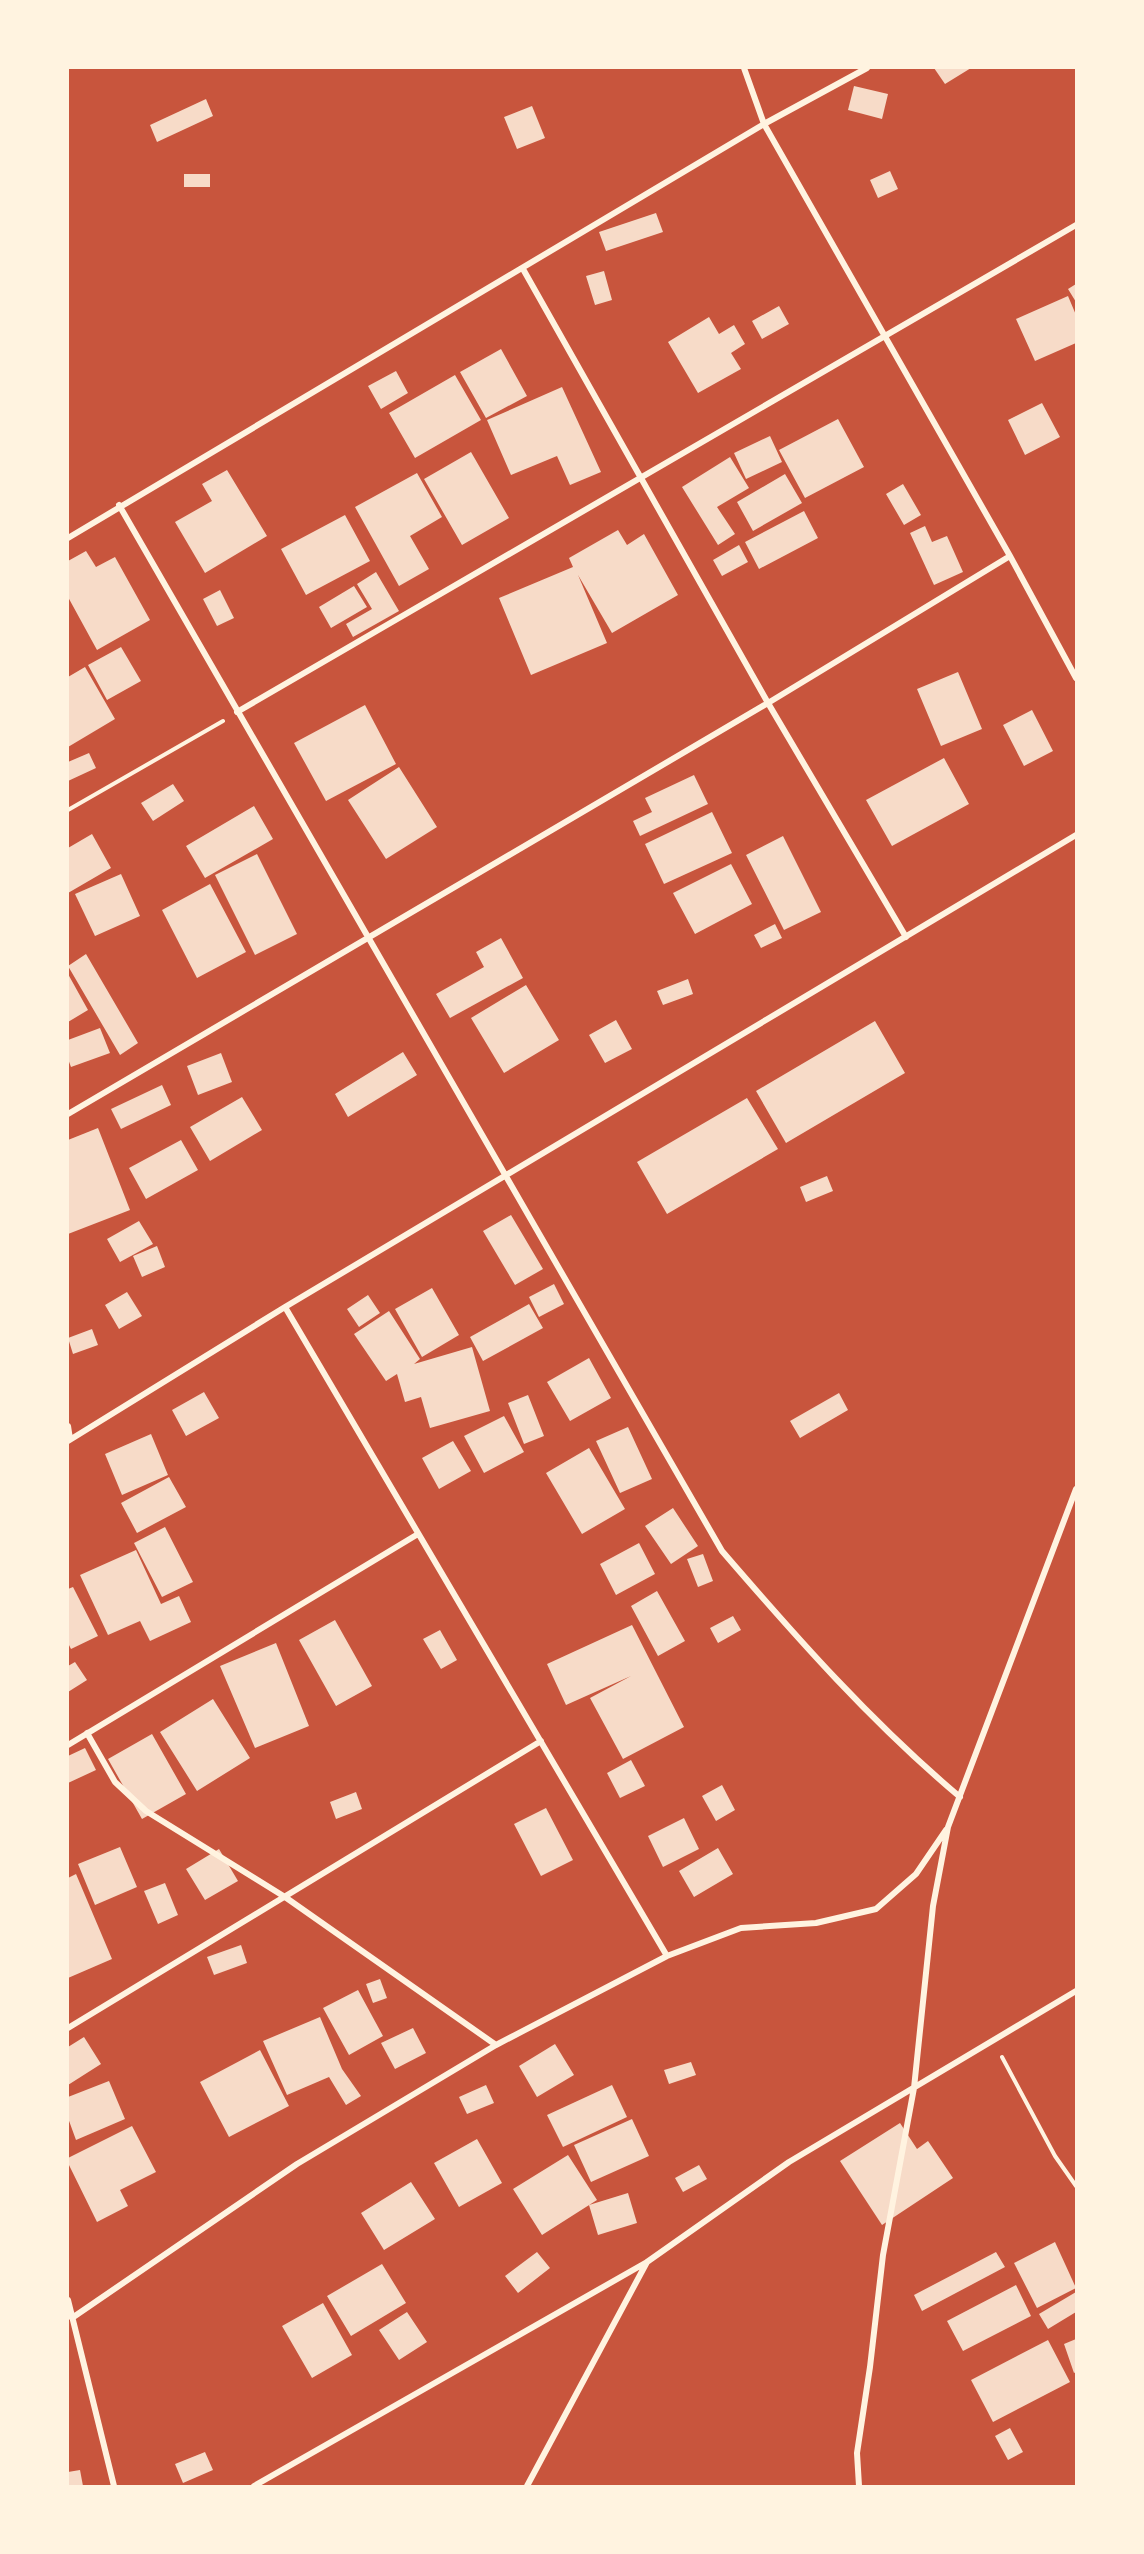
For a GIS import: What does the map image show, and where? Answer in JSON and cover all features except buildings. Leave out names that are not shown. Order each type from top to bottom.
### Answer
[{"type":"street","points":[[744,68],[764,124],[1077,678]]},
{"type":"street","points":[[68,538],[764,124],[867,68]]},
{"type":"street","points":[[237,712],[1077,225]]},
{"type":"street","points":[[523,269],[768,703],[906,937]]},
{"type":"street","points":[[119,506],[722,1551],[835,1680],[908,1753],[960,1797]]},
{"type":"street","points":[[68,1114],[768,703],[1010,556]]},
{"type":"street","points":[[68,1426],[69,1440],[285,1307],[1077,835]]},
{"type":"street","points":[[285,1307],[668,1956]]},
{"type":"street","points":[[860,2487],[856,2453],[870,2367],[883,2255],[914,2088],[933,1906],[948,1827],[1077,1490]]},
{"type":"street","points":[[68,1745],[418,1534]]},
{"type":"street","points":[[87,1733],[115,1782],[146,1811],[285,1897],[496,2045]]},
{"type":"street","points":[[68,2028],[541,1741]]},
{"type":"street","points":[[72,2318],[297,2164],[496,2045],[668,1956],[741,1928],[816,1923],[876,1909],[916,1874],[948,1827]]},
{"type":"street","points":[[254,2487],[647,2262],[789,2162],[1077,1990]]},
{"type":"street","points":[[527,2487],[647,2262]]},
{"type":"street","points":[[68,2300],[114,2487]]},
{"type":"path","points":[[68,810],[237,712]]},
{"type":"path","points":[[994,2040],[1055,2156],[1077,2186]]}]
